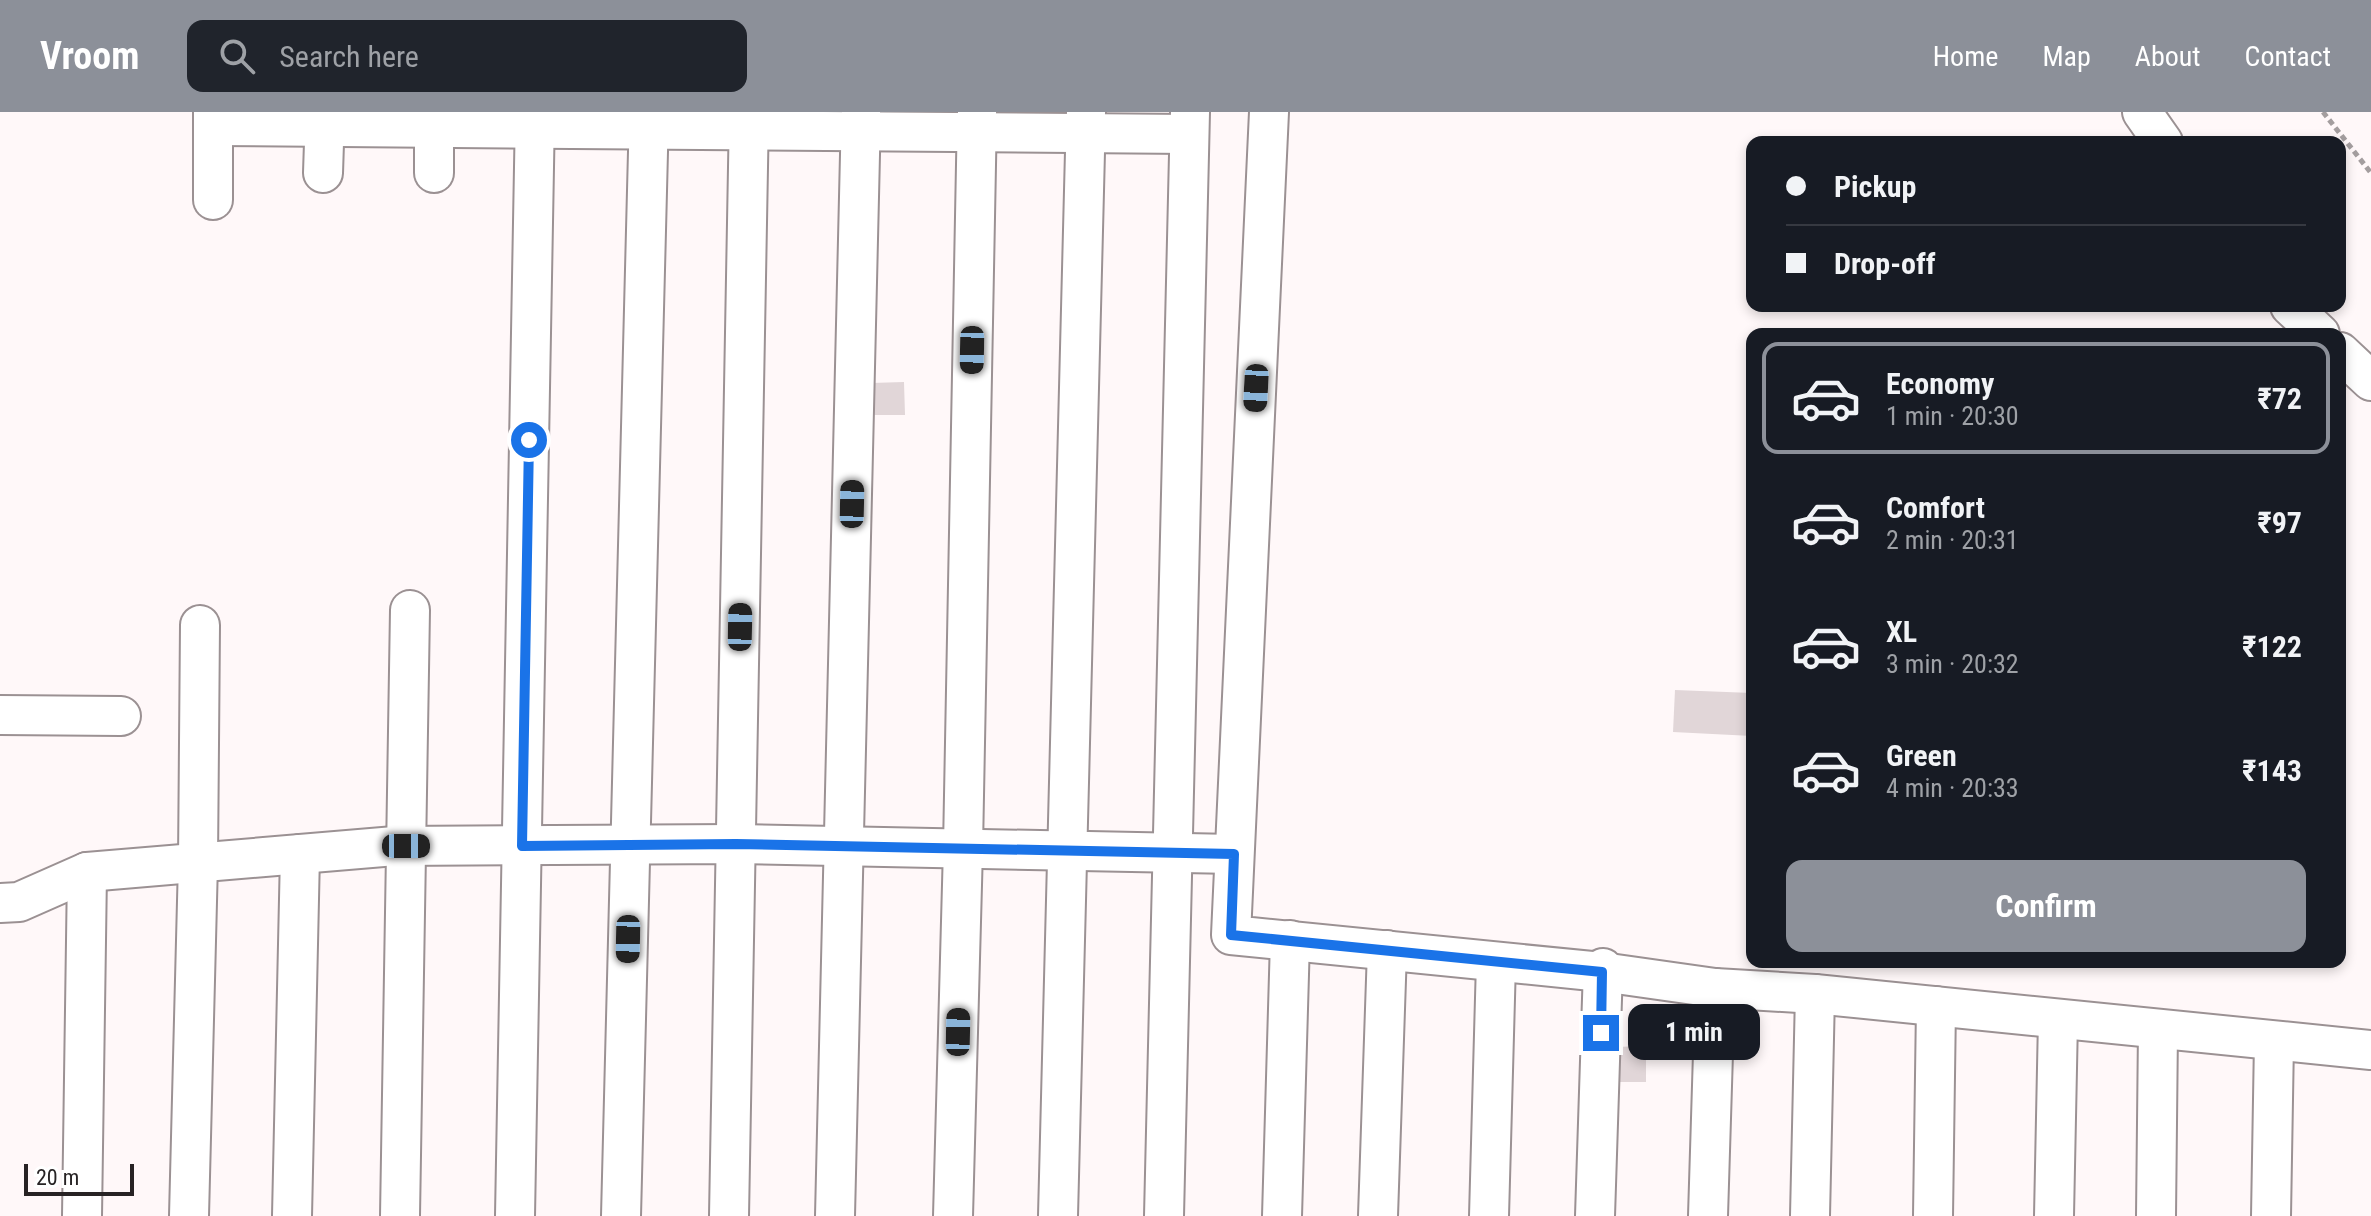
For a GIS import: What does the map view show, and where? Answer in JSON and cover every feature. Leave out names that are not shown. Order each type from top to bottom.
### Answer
[{"type":"street","points":[[1269,112],[1231,935],[1603,970],[1715,988],[1815,994],[2371,1050]]},
{"type":"street","points":[[2142,112],[2159,136]]},
{"type":"street","points":[[213,200],[213,119],[1189,123],[1164,1216]]},
{"type":"street","points":[[323,173],[325,119]]},
{"type":"street","points":[[434,120],[434,173]]},
{"type":"street","points":[[515,1216],[535,120]]},
{"type":"street","points":[[621,1216],[649,120]]},
{"type":"street","points":[[729,1216],[749,121]]},
{"type":"street","points":[[835,1216],[861,121]]},
{"type":"street","points":[[953,1216],[977,122]]},
{"type":"street","points":[[1058,1216],[1086,122]]},
{"type":"street","points":[[2296,312],[2314,328]]},
{"type":"street","points":[[2346,358],[2371,381]]},
{"type":"street","points":[[400,1216],[410,610]]},
{"type":"street","points":[[189,1216],[198,862],[200,625]]},
{"type":"street","points":[[0,715],[121,716]]},
{"type":"street","points":[[0,903],[19,902],[87,872],[406,846],[736,844],[1234,854]]},
{"type":"street","points":[[292,1216],[300,854]]},
{"type":"street","points":[[82,1216],[87,872]]},
{"type":"street","points":[[1282,1216],[1290,940]]},
{"type":"street","points":[[1378,1216],[1387,950]]},
{"type":"street","points":[[1489,1216],[1496,962]]},
{"type":"street","points":[[1595,1216],[1603,970]]},
{"type":"street","points":[[1708,1216],[1715,988]]},
{"type":"street","points":[[1810,1216],[1815,994]]},
{"type":"street","points":[[1933,1216],[1936,1006]]},
{"type":"street","points":[[2054,1216],[2058,1019]]},
{"type":"street","points":[[2156,1216],[2158,1029]]},
{"type":"street","points":[[2271,1216],[2274,1041]]},
{"type":"path","points":[[2323,112],[2342,136]]},
{"type":"path","points":[[2346,141],[2371,173]]},
{"type":"building","points":[[904,382],[905,415],[872,415],[871,383]]},
{"type":"building","points":[[1675,690],[1746,693],[1746,736],[1673,732]]},
{"type":"building","points":[[1646,1046],[1646,1082],[1615,1082],[1615,1047]]},
{"type":"route","points":[[529,440],[522,846],[736,844],[1234,854],[1231,935],[1602,972],[1601,1033]]}]
